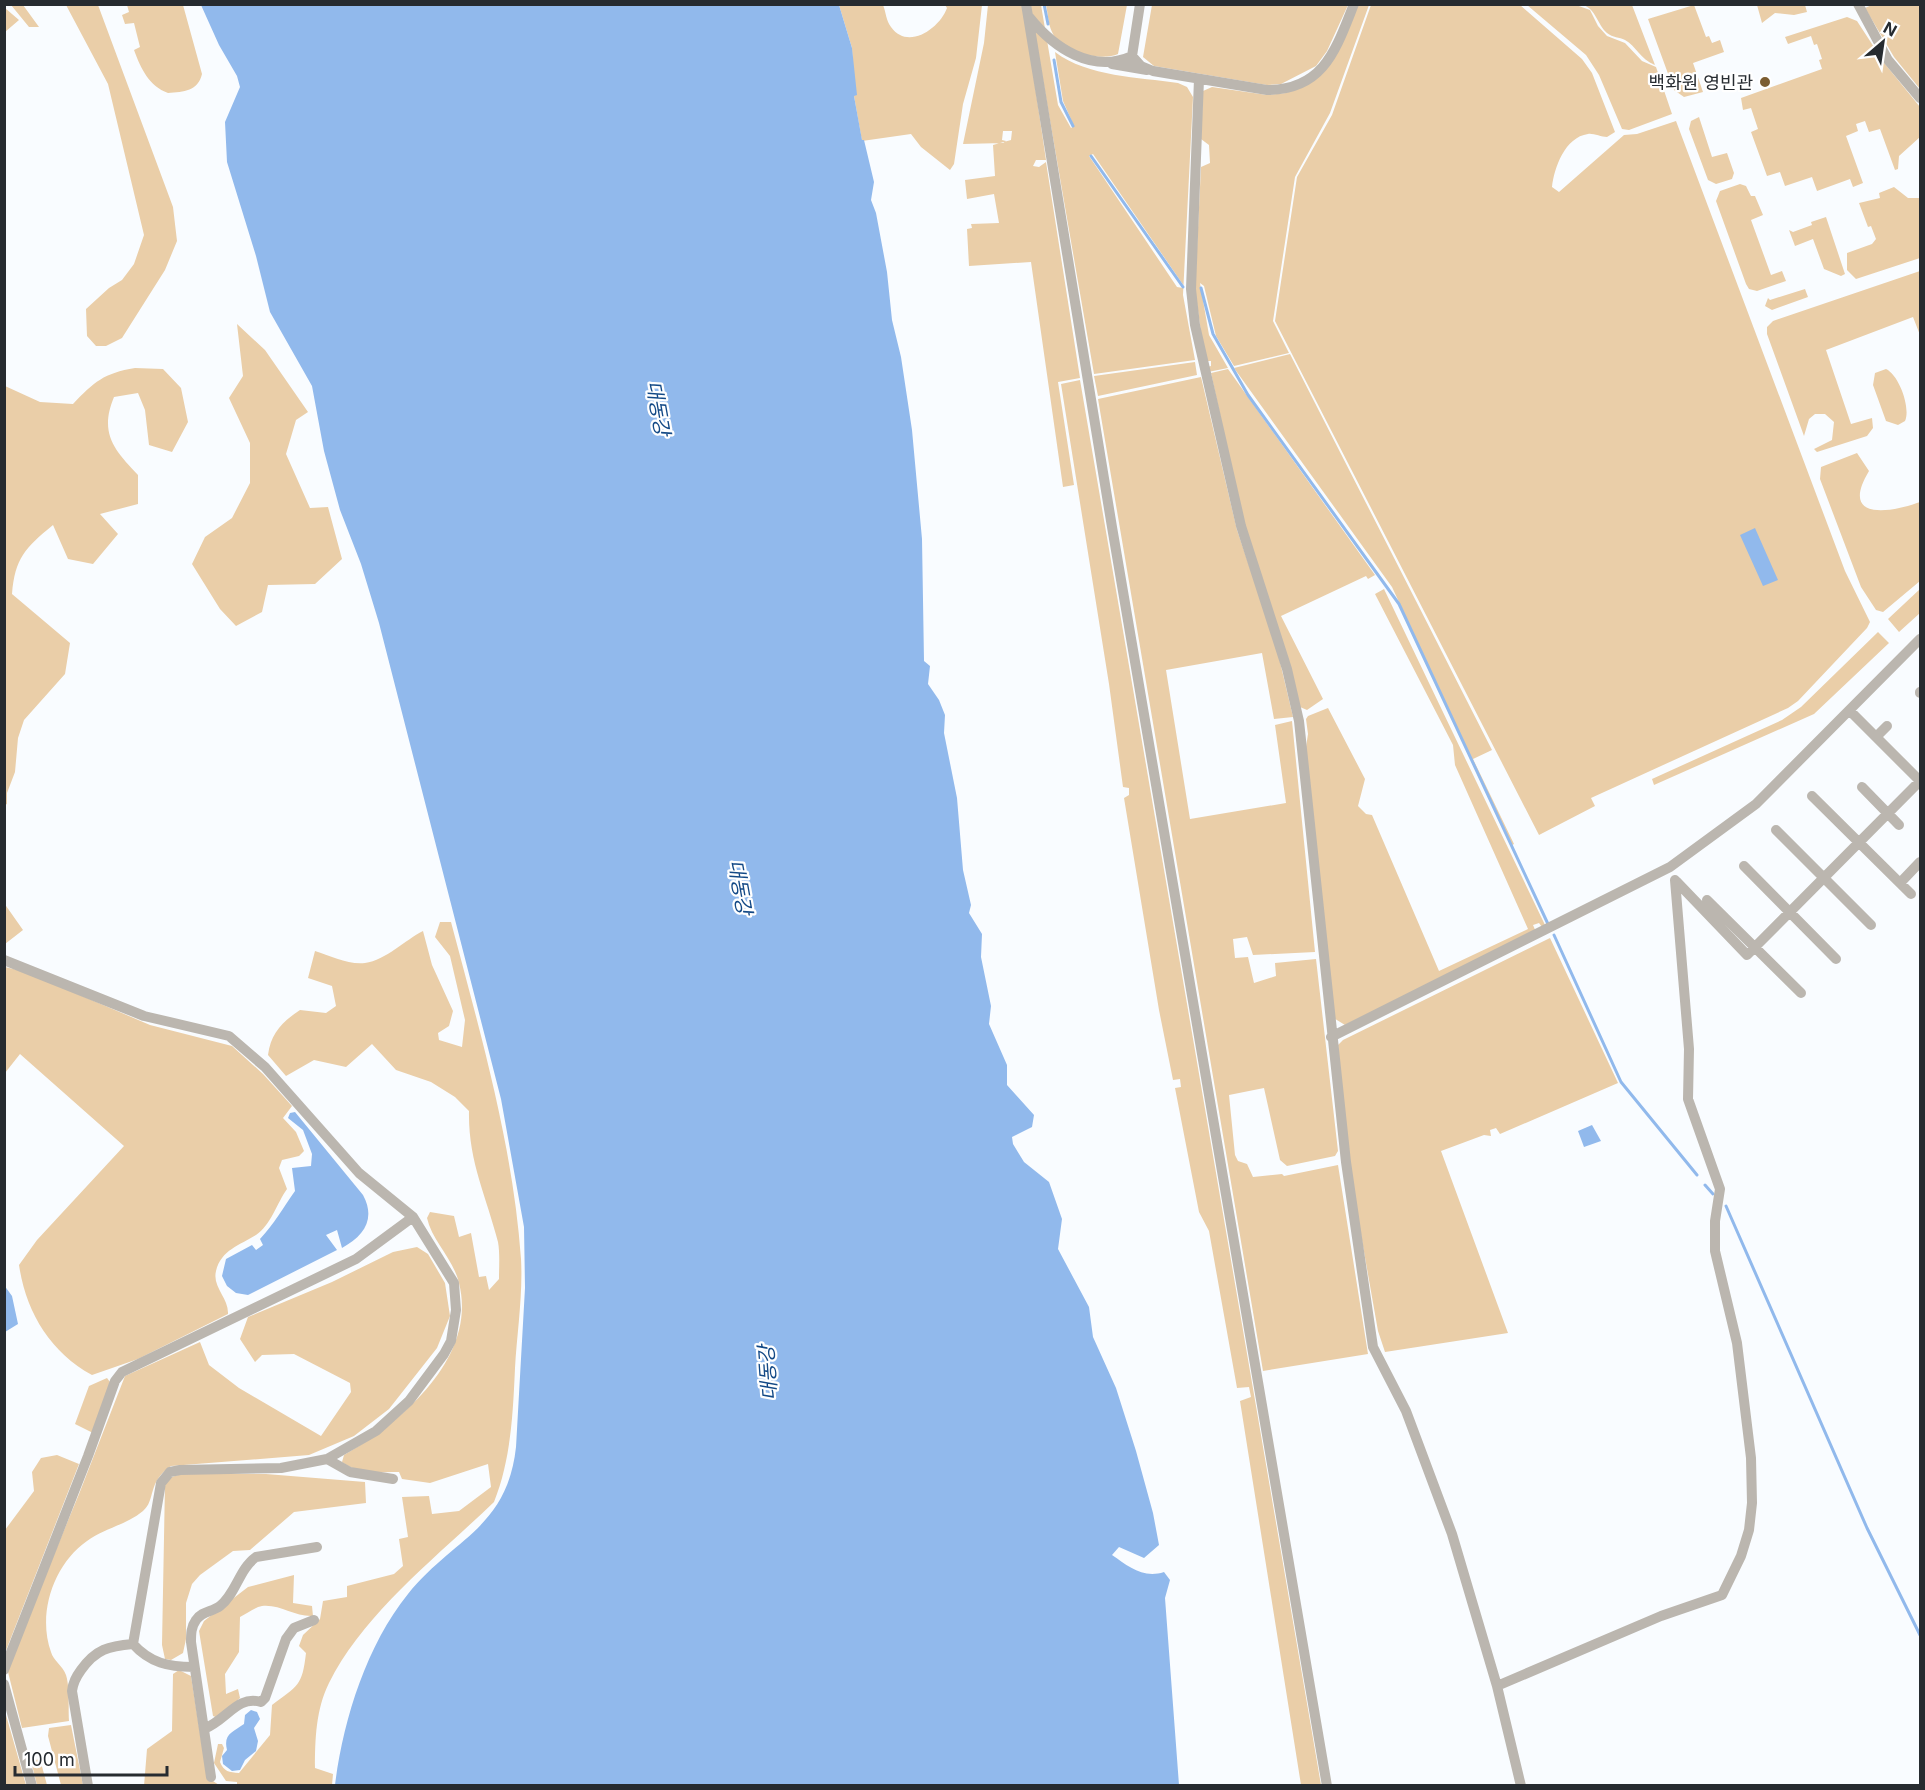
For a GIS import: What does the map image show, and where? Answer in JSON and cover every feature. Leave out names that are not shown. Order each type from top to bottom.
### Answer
[{"type":"street","points":[[1026,4],[1108,504],[1327,1785]]},
{"type":"street","points":[[1131,56],[1140,4]]},
{"type":"street","points":[[1028,16],[1049,40],[1066,52],[1108,64],[1267,90],[1285,90],[1302,84],[1330,59],[1354,4]]},
{"type":"street","points":[[1858,4],[1888,60],[1920,98]]},
{"type":"street","points":[[1108,64],[1131,56]]},
{"type":"street","points":[[1131,56],[1141,66],[1153,71]]},
{"type":"street","points":[[1199,79],[1191,289],[1195,325],[1242,526],[1287,669],[1299,721],[1331,1037],[1359,1262],[1373,1347],[1406,1411],[1431,1477],[1497,1686],[1521,1785]]},
{"type":"street","points":[[1331,1037],[1670,867],[1756,804],[1920,639]]},
{"type":"street","points":[[1675,880],[1747,955],[1920,781],[1904,759],[1876,737],[1850,711]]},
{"type":"street","points":[[1876,737],[1887,726]]},
{"type":"street","points":[[1862,787],[1899,825]]},
{"type":"street","points":[[1812,796],[1911,894]]},
{"type":"street","points":[[1776,830],[1871,926]]},
{"type":"street","points":[[1900,883],[1920,862]]},
{"type":"street","points":[[1744,866],[1836,958]]},
{"type":"street","points":[[1497,1686],[1661,1616],[1722,1595],[1741,1556],[1749,1530],[1752,1503],[1751,1458],[1745,1403],[1737,1343],[1715,1251],[1715,1221],[1720,1189],[1688,1099],[1689,1049],[1675,880],[1670,867]]},
{"type":"street","points":[[1707,900],[1801,993]]},
{"type":"street","points":[[4,960],[144,1016],[229,1036],[265,1067],[359,1173],[413,1217],[454,1283],[456,1310],[451,1341],[434,1370],[397,1414],[376,1431],[327,1460],[281,1468],[180,1470],[164,1476],[160,1482],[133,1644]]},
{"type":"street","points":[[4,1670],[88,1456],[114,1381],[122,1372],[356,1259],[413,1217]]},
{"type":"street","points":[[327,1460],[350,1472],[393,1479]]},
{"type":"street","points":[[211,1777],[193,1667],[191,1642],[195,1621],[200,1614],[224,1602],[252,1560],[318,1546]]},
{"type":"street","points":[[204,1729],[218,1723],[240,1702],[250,1699],[261,1702],[265,1698],[286,1639],[294,1628],[314,1620]]},
{"type":"street","points":[[133,1644],[149,1658],[170,1667],[193,1667]]},
{"type":"street","points":[[88,1785],[72,1691],[74,1681],[90,1657],[101,1649],[133,1644]]},
{"type":"street","points":[[4,1684],[32,1785]]},
{"type":"shaded area","points":[[1874,4],[1920,5],[1920,89],[1894,57],[1865,8]]},
{"type":"shaded area","points":[[11,5],[23,5],[39,27],[29,27]]},
{"type":"shaded area","points":[[66,5],[98,5],[173,207],[177,241],[165,270],[122,338],[106,346],[96,346],[87,336],[86,309],[109,288],[122,280],[134,264],[144,235],[108,84]]},
{"type":"shaded area","points":[[127,5],[183,5],[202,74],[194,87],[190,90],[168,93],[151,81],[134,50],[140,47],[134,23],[125,24],[122,15],[129,12]]},
{"type":"shaded area","points":[[839,5],[883,5],[891,27],[898,34],[914,37],[923,34],[938,23],[947,8],[945,5],[982,5],[976,58],[963,104],[954,164],[950,170],[921,147],[911,134],[862,141],[854,96],[852,48]]},
{"type":"shaded area","points":[[988,5],[1023,5],[1046,160],[1036,160],[1033,166],[1039,167],[1046,162],[1080,378],[1058,382],[1074,485],[1063,487],[1031,262],[969,266],[967,229],[972,228],[971,224],[999,223],[994,194],[967,199],[965,180],[995,176],[993,145],[1000,143],[963,144],[984,43]],"holes":[[[1003,131],[1012,131],[1011,140],[1005,142],[1002,140]]]},
{"type":"shaded area","points":[[1030,5],[1041,5],[1058,105],[1071,128],[1074,126],[1063,101],[1055,52],[1083,67],[1098,71],[1178,83],[1187,87],[1193,97],[1183,285],[1093,154],[1089,156],[1177,287],[1183,288],[1195,360],[1094,374]]},
{"type":"shaded area","points":[[1046,5],[1127,5],[1118,54],[1092,56],[1063,45],[1052,32]]},
{"type":"shaded area","points":[[1152,5],[1348,5],[1327,51],[1316,66],[1281,84],[1267,85],[1154,66],[1143,57]]},
{"type":"shaded area","points":[[1358,5],[1369,5],[1330,113],[1295,177],[1273,321],[1289,353],[1234,366],[1216,336],[1204,286],[1200,283],[1209,335],[1228,368],[1208,372],[1207,367],[1211,366],[1211,361],[1205,361],[1195,289],[1201,167],[1210,163],[1209,145],[1201,139],[1203,91],[1212,87],[1267,95],[1286,93],[1315,80]]},
{"type":"shaded area","points":[[1371,5],[1520,5],[1582,59],[1592,73],[1615,132],[1607,137],[1590,134],[1580,136],[1567,147],[1558,163],[1553,179],[1552,187],[1559,192],[1624,135],[1637,134],[1676,121],[1845,571],[1870,622],[1867,628],[1798,701],[1788,708],[1591,798],[1595,806],[1539,835],[1275,321],[1297,177],[1332,115]]},
{"type":"shaded area","points":[[1527,5],[1576,5],[1590,10],[1598,26],[1607,36],[1625,43],[1642,61],[1656,67],[1672,114],[1629,130],[1622,129],[1599,75],[1586,55]]},
{"type":"shaded area","points":[[1583,5],[1632,5],[1655,65],[1625,40],[1607,33],[1594,13]]},
{"type":"shaded area","points":[[1694,5],[1706,37],[1709,36],[1712,43],[1720,40],[1724,52],[1693,63],[1703,92],[1684,97],[1674,90],[1648,19]]},
{"type":"shaded area","points":[[1757,5],[1805,5],[1807,12],[1794,15],[1775,13],[1762,23]]},
{"type":"shaded area","points":[[5,8],[19,20],[4,32]]},
{"type":"shaded area","points":[[1847,17],[1857,21],[1885,64],[1920,107],[1920,137],[1899,156],[1898,169],[1895,170],[1880,129],[1869,132],[1865,121],[1856,124],[1858,131],[1846,136],[1863,183],[1853,187],[1850,179],[1817,191],[1812,177],[1785,186],[1780,172],[1767,176],[1751,132],[1758,129],[1751,108],[1743,110],[1741,98],[1822,69],[1819,60],[1822,59],[1817,44],[1814,45],[1811,36],[1788,44],[1785,37]]},
{"type":"shaded area","points":[[1699,117],[1712,157],[1727,153],[1734,173],[1732,179],[1716,184],[1708,180],[1689,129],[1691,121]]},
{"type":"shaded area","points":[[1740,184],[1746,186],[1751,196],[1755,196],[1763,215],[1751,220],[1771,275],[1782,271],[1786,281],[1757,291],[1749,289],[1746,284],[1716,201],[1720,191]]},
{"type":"shaded area","points":[[1894,187],[1908,198],[1920,198],[1920,258],[1856,279],[1847,270],[1847,253],[1872,244],[1876,239],[1871,226],[1868,227],[1859,203],[1880,198],[1879,193]]},
{"type":"shaded area","points":[[1826,217],[1845,274],[1841,276],[1824,269],[1813,239],[1795,246],[1789,230],[1793,232]]},
{"type":"shaded area","points":[[1920,271],[1920,335],[1913,317],[1826,350],[1851,424],[1872,418],[1873,428],[1867,436],[1817,452],[1814,449],[1832,440],[1834,422],[1825,414],[1815,414],[1809,419],[1804,436],[1767,334],[1767,327],[1773,321]]},
{"type":"shaded area","points":[[1805,289],[1808,297],[1772,310],[1765,306],[1768,298],[1770,300]]},
{"type":"shaded area","points":[[237,324],[265,350],[308,412],[296,420],[286,454],[310,508],[328,507],[342,559],[315,584],[268,585],[262,612],[236,626],[220,609],[192,564],[205,537],[232,518],[250,483],[250,443],[229,398],[243,376]]},
{"type":"shaded area","points":[[1290,354],[1492,750],[1473,759],[1514,844],[1512,845],[1392,587],[1234,368]]},
{"type":"shaded area","points":[[1195,362],[1197,375],[1098,396],[1094,376]]},
{"type":"shaded area","points":[[135,368],[163,369],[181,388],[188,422],[172,452],[149,445],[145,410],[138,393],[114,397],[108,421],[111,440],[138,475],[138,504],[100,514],[118,534],[93,564],[68,559],[53,525],[35,540],[19,562],[12,594],[70,643],[65,674],[24,720],[18,738],[15,772],[5,805],[5,386],[40,402],[73,404],[100,380]]},
{"type":"shaded area","points":[[1228,369],[1375,575],[1368,579],[1366,576],[1281,616],[1323,699],[1307,710],[1300,707],[1244,526],[1211,373]]},
{"type":"shaded area","points":[[1886,369],[1895,378],[1905,400],[1905,421],[1898,425],[1886,421],[1873,385],[1875,373]]},
{"type":"shaded area","points":[[1201,377],[1237,530],[1276,645],[1293,717],[1274,719],[1262,653],[1166,670],[1190,819],[1286,803],[1275,725],[1292,721],[1315,952],[1253,955],[1247,937],[1233,939],[1235,958],[1248,957],[1254,983],[1276,976],[1275,963],[1316,959],[1338,1151],[1335,1156],[1287,1166],[1280,1160],[1264,1088],[1229,1095],[1235,1155],[1238,1161],[1247,1164],[1253,1177],[1282,1174],[1284,1176],[1338,1165],[1368,1354],[1263,1371],[1098,399]]},
{"type":"shaded area","points":[[1080,380],[1321,1785],[1301,1785],[1240,1401],[1251,1397],[1249,1387],[1237,1388],[1209,1231],[1199,1212],[1175,1088],[1181,1087],[1180,1079],[1173,1080],[1159,1010],[1124,798],[1129,795],[1129,788],[1123,787],[1109,684],[1061,384]]},
{"type":"shaded area","points":[[1857,453],[1869,471],[1861,487],[1860,498],[1864,506],[1883,510],[1920,502],[1920,581],[1883,612],[1876,610],[1861,587],[1820,479],[1821,467]]},
{"type":"shaded area","points":[[1384,589],[1545,925],[1542,927],[1539,923],[1533,925],[1536,932],[1345,1025],[1332,1017],[1306,747],[1308,734],[1306,719],[1308,716],[1328,708],[1365,779],[1358,806],[1366,814],[1372,815],[1439,971],[1528,929],[1455,765],[1453,745],[1375,594]]},
{"type":"shaded area","points":[[1920,589],[1920,613],[1899,632],[1888,619]]},
{"type":"shaded area","points":[[1878,632],[1889,643],[1814,714],[1654,785],[1652,779],[1782,720],[1801,707]]},
{"type":"shaded area","points":[[4,903],[23,930],[5,944],[4,944]]},
{"type":"shaded area","points":[[440,922],[451,922],[473,1005],[503,1131],[517,1216],[521,1259],[521,1300],[508,1453],[494,1502],[382,1609],[361,1633],[329,1683],[319,1714],[315,1768],[333,1774],[332,1785],[237,1785],[237,1782],[226,1781],[214,1763],[218,1744],[222,1744],[224,1748],[220,1762],[223,1768],[239,1773],[270,1735],[272,1705],[293,1689],[303,1673],[306,1653],[299,1646],[303,1635],[320,1619],[323,1601],[347,1597],[347,1586],[394,1574],[403,1566],[399,1539],[408,1537],[402,1497],[429,1496],[432,1514],[459,1511],[491,1487],[488,1464],[430,1483],[402,1479],[399,1472],[355,1469],[342,1462],[344,1455],[389,1425],[430,1385],[446,1362],[457,1337],[462,1311],[459,1283],[433,1234],[427,1218],[430,1212],[454,1216],[459,1237],[471,1233],[479,1277],[486,1276],[489,1290],[499,1279],[498,1242],[471,1146],[469,1111],[455,1097],[431,1082],[396,1070],[372,1044],[346,1067],[314,1060],[286,1076],[268,1055],[275,1034],[294,1014],[300,1010],[326,1013],[336,1006],[332,986],[308,978],[315,951],[346,961],[365,963],[388,954],[423,931],[432,965],[453,1011],[449,1026],[438,1033],[439,1040],[462,1047],[465,1020],[450,956],[435,937]]},
{"type":"shaded area","points":[[1550,938],[1618,1083],[1500,1134],[1496,1128],[1490,1130],[1491,1136],[1484,1135],[1441,1151],[1508,1333],[1385,1352],[1378,1331],[1348,1161],[1338,1045],[1343,1040]]},
{"type":"shaded area","points":[[5,967],[26,972],[150,1025],[232,1046],[263,1074],[292,1106],[283,1118],[296,1132],[304,1151],[299,1156],[282,1160],[279,1168],[287,1189],[266,1226],[227,1253],[218,1264],[216,1282],[228,1308],[228,1314],[138,1359],[92,1375],[64,1355],[42,1329],[27,1299],[19,1265],[37,1240],[124,1146],[20,1054],[5,1073]]},
{"type":"shaded area","points":[[417,1247],[428,1254],[445,1283],[450,1316],[437,1348],[389,1409],[354,1436],[309,1455],[171,1466],[163,1472],[143,1511],[87,1541],[75,1551],[57,1576],[48,1606],[47,1637],[52,1655],[66,1675],[69,1721],[22,1728],[7,1668],[125,1376],[200,1342],[209,1365],[239,1388],[321,1436],[351,1392],[350,1383],[294,1354],[262,1355],[255,1362],[240,1339],[248,1317],[332,1282],[393,1252]]},
{"type":"shaded area","points":[[107,1378],[110,1382],[93,1433],[75,1424],[89,1386]]},
{"type":"shaded area","points":[[57,1455],[79,1464],[5,1653],[5,1530],[34,1491],[32,1472],[41,1458]]},
{"type":"shaded area","points":[[181,1474],[266,1474],[365,1482],[366,1503],[294,1512],[250,1550],[233,1551],[200,1575],[192,1584],[186,1603],[186,1639],[183,1653],[171,1660],[165,1659],[162,1645],[165,1484],[172,1477]]},
{"type":"shaded area","points":[[294,1575],[293,1603],[312,1606],[313,1616],[262,1606],[240,1617],[239,1652],[225,1674],[226,1694],[238,1689],[240,1698],[218,1718],[213,1716],[199,1631],[204,1621],[248,1587]]},
{"type":"shaded area","points":[[179,1670],[191,1676],[207,1777],[219,1785],[144,1786],[147,1749],[172,1731],[173,1674]]},
{"type":"shaded area","points":[[4,1708],[26,1785],[5,1785]]},
{"type":"shaded area","points":[[71,1725],[83,1785],[61,1785],[48,1736],[49,1728]]},
{"type":"shaded area","points":[[40,1759],[47,1785],[37,1785],[31,1761]]},
{"type":"water","name":"대동강","points":[[201,5],[839,5],[852,48],[857,95],[854,96],[862,140],[864,140],[874,182],[871,200],[876,213],[887,272],[892,320],[901,357],[912,430],[922,539],[924,661],[930,666],[928,684],[939,700],[945,715],[944,733],[957,798],[963,870],[971,905],[969,913],[982,934],[981,957],[991,1006],[989,1024],[1007,1065],[1007,1085],[1034,1115],[1032,1127],[1012,1137],[1013,1144],[1024,1162],[1049,1182],[1062,1219],[1058,1249],[1089,1307],[1093,1337],[1116,1388],[1153,1513],[1159,1545],[1144,1558],[1119,1547],[1112,1555],[1143,1573],[1164,1572],[1170,1580],[1165,1598],[1179,1785],[335,1785],[351,1710],[380,1637],[408,1594],[425,1575],[490,1515],[502,1497],[511,1475],[516,1447],[525,1288],[524,1227],[501,1099],[379,623],[361,564],[340,510],[324,451],[312,386],[270,312],[256,256],[227,162],[225,122],[240,87],[237,76],[219,45]]},
{"type":"water","points":[[1755,528],[1778,580],[1763,586],[1740,535]]},
{"type":"water","points":[[295,1112],[363,1195],[368,1212],[366,1226],[356,1238],[342,1248],[337,1230],[326,1235],[337,1250],[248,1295],[236,1293],[227,1286],[222,1276],[226,1259],[252,1245],[256,1250],[263,1245],[260,1239],[295,1191],[292,1168],[311,1166],[312,1154],[303,1130],[288,1118],[290,1113]]},
{"type":"water","points":[[1592,1125],[1601,1141],[1584,1147],[1578,1131]]},
{"type":"water","points":[[4,1285],[12,1296],[18,1324],[5,1332]]},
{"type":"water","points":[[251,1710],[257,1712],[260,1719],[254,1728],[258,1741],[256,1751],[245,1760],[240,1770],[232,1771],[223,1764],[222,1756],[227,1750],[226,1740],[230,1734],[244,1724],[245,1715]]},
{"type":"waterway","points":[[1044,4],[1048,24]]},
{"type":"waterway","points":[[1054,60],[1061,102],[1073,126]]},
{"type":"waterway","points":[[1091,156],[1183,287]]},
{"type":"waterway","points":[[1201,288],[1213,334],[1248,395],[1399,604],[1548,924]]},
{"type":"waterway","points":[[1554,935],[1621,1082],[1697,1175]]},
{"type":"waterway","points":[[1705,1185],[1713,1194]]},
{"type":"waterway","points":[[1726,1206],[1867,1528],[1920,1635]]},
{"type":"place","name":"백화원 영빈관","points":[[1765,82]]}]
